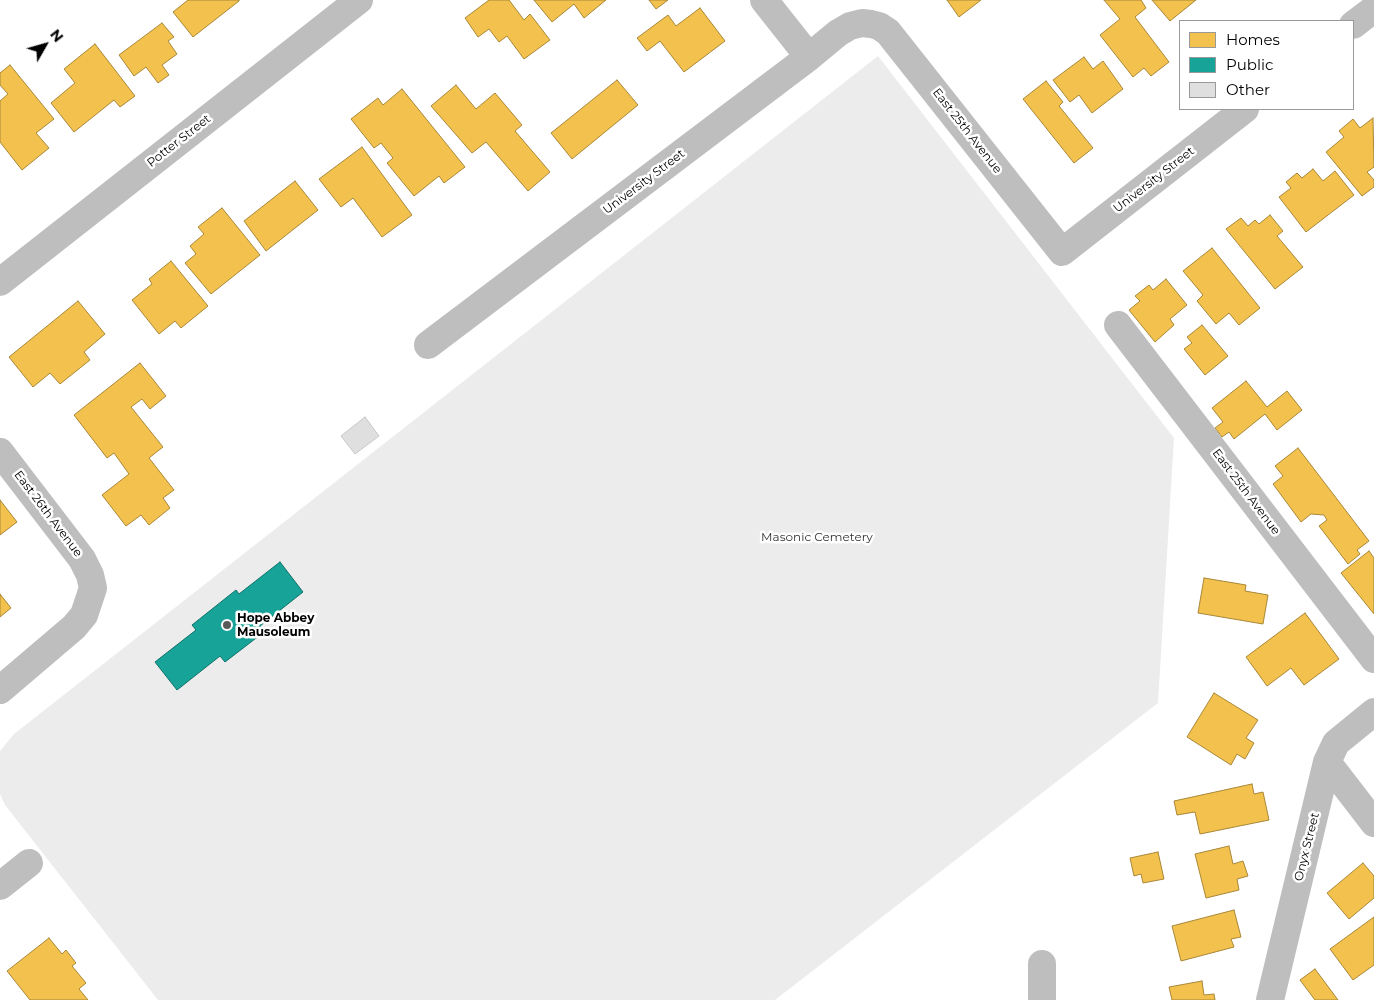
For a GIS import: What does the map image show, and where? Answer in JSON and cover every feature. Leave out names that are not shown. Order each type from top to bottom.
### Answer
[{"type":"street","name":"Potter Street","points":[[0,282],[359,0]]},
{"type":"street","points":[[764,0],[808,57]]},
{"type":"street","points":[[1354,24],[1374,9]]},
{"type":"street","name":"University Street","points":[[428,345],[838,33],[869,12]]},
{"type":"street","name":"East 25th Avenue","points":[[869,12],[871,24],[879,26],[888,32],[1062,252]]},
{"type":"street","name":"University Street","points":[[1062,252],[1244,110]]},
{"type":"street","name":"East 25th Avenue","points":[[1118,326],[1374,659]]},
{"type":"street","name":"East 26th Avenue","points":[[0,452],[82,559],[90,575],[92,588],[84,615],[74,627],[0,690]]},
{"type":"street","name":"Onyx Street","points":[[1270,1000],[1327,762],[1336,743],[1374,712]]},
{"type":"street","points":[[1327,762],[1374,823]]},
{"type":"street","points":[[0,886],[29,863]]},
{"type":"street","points":[[1042,964],[1042,1000]]},
{"type":"green space","name":"Masonic Cemetery","points":[[878,56],[1174,438],[1158,703],[775,1000],[158,1000],[5,805],[0,794],[0,751],[14,734]]},
{"type":"building: Homes","points":[[188,0],[239,1],[193,37],[173,12]]},
{"type":"building: Homes","points":[[489,0],[509,0],[524,20],[530,14],[550,40],[524,59],[507,36],[499,42],[489,29],[478,37],[465,18]]},
{"type":"building: Homes","points":[[534,0],[606,0],[584,18],[574,4],[552,22]]},
{"type":"building: Homes","points":[[649,0],[668,0],[656,9]]},
{"type":"building: Homes","points":[[947,0],[981,0],[959,17]]},
{"type":"building: Homes","points":[[1104,0],[1141,0],[1146,8],[1135,17],[1169,62],[1151,76],[1144,68],[1133,77],[1100,35],[1120,19]]},
{"type":"building: Homes","points":[[1152,0],[1196,0],[1170,21]]},
{"type":"building: Homes","points":[[700,8],[725,41],[684,72],[660,41],[647,51],[637,38],[668,15],[676,26]]},
{"type":"building: Homes","points":[[162,23],[174,37],[168,41],[177,54],[162,65],[169,75],[158,83],[146,67],[134,76],[119,55]]},
{"type":"building: Homes","points":[[95,44],[135,96],[120,107],[114,100],[74,132],[51,103],[75,83],[64,69]]},
{"type":"building: Homes","points":[[1084,57],[1093,69],[1103,61],[1123,89],[1092,113],[1079,95],[1070,102],[1053,80]]},
{"type":"building: Homes","points":[[10,65],[54,119],[36,133],[49,148],[22,170],[0,142],[0,101],[8,94],[0,85],[0,73]]},
{"type":"building: Homes","points":[[617,80],[638,105],[572,159],[551,133]]},
{"type":"building: Homes","points":[[1046,81],[1063,102],[1059,106],[1093,148],[1074,163],[1023,99]]},
{"type":"building: Homes","points":[[456,85],[476,109],[495,93],[522,125],[515,131],[550,172],[528,191],[486,142],[472,153],[431,106]]},
{"type":"building: Homes","points":[[402,89],[465,167],[444,183],[439,176],[414,196],[387,163],[393,158],[381,143],[374,148],[351,119],[378,98],[383,105]]},
{"type":"building: Homes","points":[[1373,118],[1374,167],[1367,172],[1374,180],[1374,187],[1362,196],[1326,152],[1344,137],[1339,131],[1353,119],[1360,128]]},
{"type":"building: Homes","points":[[362,147],[412,215],[382,237],[353,198],[341,207],[319,179]]},
{"type":"building: Homes","points":[[1313,169],[1323,181],[1335,171],[1354,195],[1306,232],[1279,197],[1291,188],[1286,182],[1297,173],[1302,178]]},
{"type":"building: Homes","points":[[295,181],[318,210],[266,251],[244,221]]},
{"type":"building: Homes","points":[[222,208],[260,255],[211,294],[185,263],[196,254],[190,246],[204,234],[198,227]]},
{"type":"building: Homes","points":[[1270,215],[1283,231],[1277,236],[1303,267],[1275,289],[1226,229],[1241,218],[1248,226],[1255,220],[1259,224]]},
{"type":"building: Homes","points":[[1212,248],[1260,308],[1239,325],[1229,313],[1216,324],[1197,301],[1203,295],[1183,271]]},
{"type":"building: Homes","points":[[171,261],[208,306],[181,328],[175,321],[159,334],[132,300],[152,284],[149,279]]},
{"type":"building: Homes","points":[[1166,279],[1187,305],[1170,319],[1174,325],[1155,342],[1129,310],[1140,301],[1135,296],[1149,285],[1153,290]]},
{"type":"building: Homes","points":[[78,301],[105,334],[84,352],[90,360],[60,384],[50,373],[33,387],[9,357]]},
{"type":"building: Homes","points":[[1202,325],[1228,356],[1205,375],[1184,349],[1192,343],[1187,337]]},
{"type":"building: Homes","points":[[140,363],[166,396],[150,409],[142,399],[131,407],[163,447],[149,458],[174,490],[163,498],[170,508],[149,525],[141,515],[126,526],[102,495],[129,474],[114,453],[107,458],[74,415]]},
{"type":"building: Homes","points":[[1246,381],[1267,407],[1287,391],[1302,410],[1277,430],[1265,414],[1234,439],[1229,432],[1222,437],[1215,428],[1223,422],[1212,408]]},
{"type":"building: Homes","points":[[1298,448],[1369,541],[1357,550],[1360,554],[1348,564],[1319,526],[1327,520],[1324,515],[1311,514],[1301,522],[1273,484],[1283,476],[1275,466]]},
{"type":"building: Homes","points":[[0,500],[17,522],[0,535]]},
{"type":"building: Homes","points":[[1369,551],[1374,558],[1374,614],[1341,573]]},
{"type":"building: Homes","points":[[1204,578],[1246,585],[1245,591],[1268,595],[1263,624],[1198,613]]},
{"type":"building: Homes","points":[[0,594],[11,608],[0,617]]},
{"type":"building: Homes","points":[[1305,613],[1339,659],[1304,685],[1291,668],[1267,686],[1246,657]]},
{"type":"building: Homes","points":[[1214,693],[1258,720],[1246,738],[1254,743],[1245,759],[1237,754],[1231,765],[1187,737]]},
{"type":"building: Homes","points":[[1252,784],[1254,794],[1263,792],[1269,820],[1200,834],[1195,812],[1177,815],[1174,801]]},
{"type":"building: Homes","points":[[1229,846],[1233,864],[1243,861],[1248,876],[1237,879],[1239,890],[1206,898],[1195,854]]},
{"type":"building: Homes","points":[[1158,852],[1164,879],[1143,883],[1141,874],[1134,876],[1130,858]]},
{"type":"building: Homes","points":[[1363,863],[1374,876],[1374,898],[1349,919],[1327,893]]},
{"type":"building: Homes","points":[[1234,910],[1241,937],[1231,939],[1234,947],[1181,961],[1172,926]]},
{"type":"building: Homes","points":[[1374,917],[1374,965],[1353,980],[1330,949]]},
{"type":"building: Homes","points":[[49,938],[62,954],[66,950],[76,963],[72,966],[86,983],[79,989],[88,1000],[30,1000],[7,971]]},
{"type":"building: Homes","points":[[1315,969],[1338,1000],[1315,1000],[1300,980]]},
{"type":"building: Homes","points":[[1202,981],[1204,995],[1214,994],[1215,1000],[1172,1000],[1169,987]]},
{"type":"building: Public","name":"Hope Abbey Mausoleum","points":[[280,562],[303,592],[260,626],[264,632],[225,662],[220,656],[177,690],[155,662],[196,630],[192,625],[236,590],[239,594]]},
{"type":"building: Other","points":[[365,417],[379,436],[355,454],[341,436]]},
{"type":"place","name":"Hope Abbey Mausoleum","points":[[227,625]]}]
